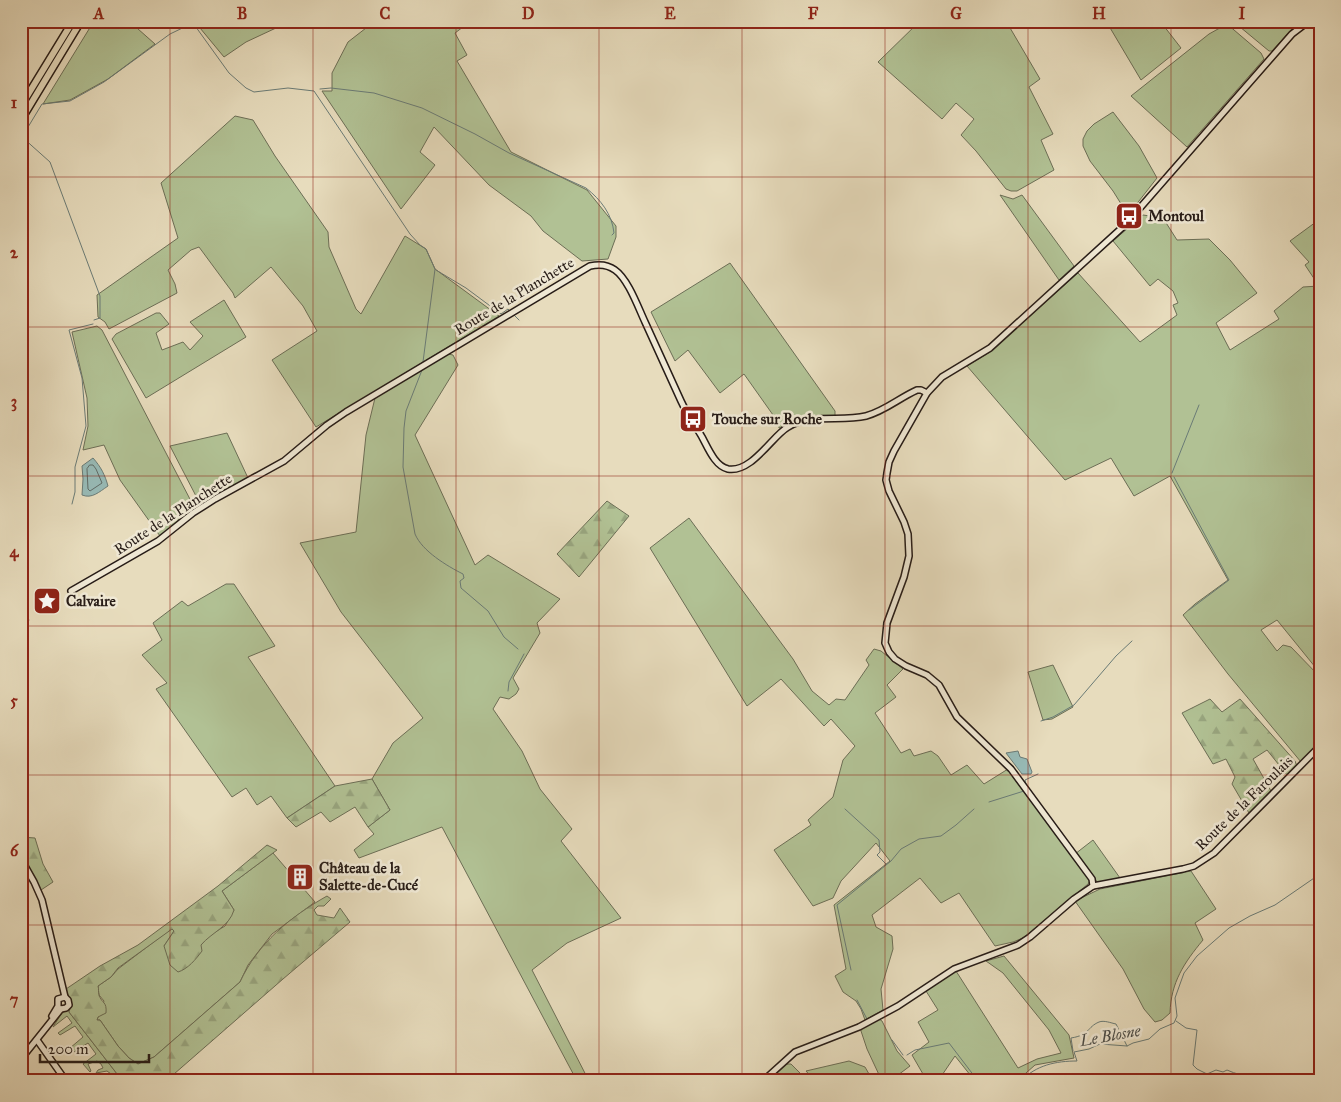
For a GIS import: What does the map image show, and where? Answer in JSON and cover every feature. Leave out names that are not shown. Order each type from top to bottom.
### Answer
[{"type":"highway","points":[[21,106],[73,21]]},
{"type":"highway","points":[[21,120],[81,21]]},
{"type":"street","points":[[763,1081],[795,1052],[806,1046],[859,1027],[898,1006],[954,969],[1024,942],[1074,899],[1093,886],[1092,879],[1011,770],[1002,759],[957,717],[939,685],[928,675],[906,666],[889,652],[885,643],[887,623],[904,577],[909,556],[909,545],[906,528],[886,480],[889,462],[927,393],[942,377],[990,348],[1125,225],[1292,34],[1309,21]]},
{"type":"street","name":"Route de la Planchette","points":[[71,590],[158,540],[215,499],[284,461],[327,425],[346,412],[590,266],[602,264],[609,266],[621,276],[635,300],[684,407],[714,458],[723,467],[734,469],[746,464],[761,454],[780,433],[802,420],[851,419],[865,416],[884,409],[917,390],[927,393]]},
{"type":"street","name":"Route de la Faroulais","points":[[1093,886],[1175,871],[1194,866],[1204,860],[1214,853],[1320,746]]},
{"type":"street","points":[[21,859],[42,900],[63,998]]},
{"type":"street","points":[[60,1007],[66,1008],[69,1005],[68,1000],[63,998]]},
{"type":"street","points":[[60,1007],[58,1001],[63,998]]},
{"type":"street","points":[[21,1059],[60,1007]]},
{"type":"street","points":[[37,1040],[66,1081]]},
{"type":"green space","points":[[94,21],[129,21],[155,44],[108,79],[70,100],[43,104]]},
{"type":"green space","points":[[198,21],[291,21],[246,42],[224,57],[200,28]]},
{"type":"green space","points":[[375,21],[471,21],[455,33],[467,55],[457,61],[511,152],[587,190],[616,226],[616,237],[608,259],[582,261],[543,231],[531,216],[489,185],[434,127],[420,152],[435,165],[401,209],[322,91],[332,91],[332,73],[348,42]]},
{"type":"green space","points":[[920,21],[1006,21],[1040,79],[1029,87],[1053,134],[1041,140],[1054,170],[1017,191],[1006,189],[961,135],[974,119],[956,103],[942,119],[878,62]]},
{"type":"green space","points":[[1106,21],[1160,21],[1181,48],[1141,80]]},
{"type":"green space","points":[[1299,21],[1272,51],[1269,51],[1234,22]]},
{"type":"green space","points":[[1227,24],[1261,53],[1264,59],[1187,147],[1131,96],[1209,34]]},
{"type":"green space","points":[[1113,112],[1139,146],[1157,178],[1128,215],[1113,191],[1090,161],[1083,146],[1083,139],[1087,131],[1094,124]]},
{"type":"green space","points":[[235,116],[253,120],[275,156],[328,232],[329,247],[356,309],[361,314],[405,236],[426,249],[435,269],[499,316],[316,427],[272,360],[317,331],[303,306],[271,267],[235,298],[199,247],[191,250],[168,270],[177,293],[109,329],[105,322],[98,317],[97,295],[178,238],[161,183]]},
{"type":"green space","points":[[1000,195],[1013,199],[1022,195],[1074,266],[1059,280]]},
{"type":"green space","points":[[1143,215],[1163,218],[1177,240],[1209,239],[1230,260],[1257,293],[1216,323],[1230,350],[1279,319],[1274,311],[1303,287],[1319,286],[1305,265],[1309,262],[1290,241],[1320,219],[1320,673],[1277,620],[1261,630],[1277,651],[1283,645],[1291,647],[1320,677],[1320,742],[1301,762],[1228,674],[1183,615],[1228,580],[1170,476],[1134,496],[1111,458],[1065,480],[967,366],[990,352],[1078,273],[1140,342],[1177,315],[1173,305],[1178,303],[1173,291],[1158,279],[1150,286],[1113,241]]},
{"type":"green space","points":[[730,263],[835,411],[835,417],[806,418],[779,428],[778,422],[744,374],[720,393],[688,350],[675,361],[651,312]]},
{"type":"green space","points":[[224,300],[246,337],[146,398],[112,339],[116,334],[156,313],[160,313],[169,324],[156,333],[162,350],[183,342],[190,350],[203,336],[190,322]]},
{"type":"green space","points":[[97,326],[102,330],[192,503],[191,509],[160,536],[120,480],[104,445],[83,450],[88,426],[87,398],[72,332]]},
{"type":"green space","points":[[448,354],[453,355],[458,365],[415,435],[475,565],[488,555],[560,599],[537,623],[540,633],[513,678],[519,689],[516,694],[509,699],[500,697],[493,709],[522,751],[540,789],[572,829],[561,841],[621,918],[567,943],[532,970],[589,1081],[577,1081],[442,827],[359,858],[354,850],[374,834],[368,827],[390,810],[372,779],[393,743],[423,718],[341,612],[300,543],[356,532],[366,435],[375,398]]},
{"type":"green space","points":[[227,433],[248,478],[206,501],[201,500],[196,496],[170,446]]},
{"type":"green space","points":[[607,501],[629,516],[579,577],[557,554]]},
{"type":"green space","points":[[689,518],[793,659],[812,691],[829,705],[836,699],[845,700],[869,665],[866,660],[874,649],[881,651],[903,669],[887,685],[896,697],[875,713],[901,753],[910,749],[914,756],[931,751],[938,756],[951,775],[967,765],[984,784],[1008,769],[1090,881],[1088,884],[1023,938],[995,946],[959,893],[941,903],[920,878],[872,915],[876,927],[892,936],[893,949],[881,989],[883,1010],[865,1020],[856,1001],[843,992],[835,976],[846,969],[834,905],[890,861],[876,843],[841,881],[833,898],[813,906],[774,850],[811,825],[808,820],[833,797],[843,760],[855,746],[831,719],[824,726],[781,679],[747,706],[650,548]]},
{"type":"green space","points":[[226,584],[234,584],[275,646],[248,657],[335,786],[287,818],[271,796],[257,805],[246,788],[232,797],[156,689],[167,683],[142,655],[162,640],[153,623],[182,601],[188,606]]},
{"type":"green space","points":[[1053,665],[1073,707],[1052,719],[1043,720],[1028,672]]},
{"type":"green space","points":[[1210,699],[1222,712],[1240,699],[1295,761],[1297,766],[1287,775],[1267,750],[1253,759],[1271,791],[1249,813],[1232,784],[1235,777],[1226,759],[1213,764],[1182,713]]},
{"type":"green space","points":[[372,779],[390,810],[368,827],[355,807],[330,822],[321,812],[296,827],[287,818],[335,786]]},
{"type":"green space","points":[[21,837],[35,838],[43,864],[53,882],[41,890],[21,854]]},
{"type":"green space","points":[[1093,840],[1120,878],[1118,880],[1098,883],[1075,854]]},
{"type":"green space","points":[[267,845],[277,850],[222,891],[234,910],[232,916],[205,940],[201,945],[202,951],[188,966],[178,972],[170,965],[164,946],[174,931],[172,929],[118,968],[111,977],[98,986],[100,998],[106,1006],[106,1013],[98,1017],[97,1020],[100,1020],[129,1058],[138,1064],[154,1057],[240,982],[256,955],[276,932],[313,904],[327,896],[331,899],[324,906],[318,906],[314,910],[317,915],[334,918],[340,908],[350,922],[166,1081],[125,1081],[121,1079],[69,1012],[71,1006],[65,994],[66,989],[100,966],[138,945],[218,886]]},
{"type":"green space","points":[[273,853],[315,902],[272,934],[248,965],[240,982],[154,1057],[138,1064],[129,1058],[100,1020],[97,1020],[104,1001],[99,995],[98,986],[172,928],[174,931],[164,946],[201,945],[207,937],[225,926],[234,910],[222,891]]},
{"type":"green space","points":[[1191,871],[1216,909],[1195,923],[1203,940],[1184,965],[1176,982],[1170,1013],[1162,1020],[1155,1022],[1144,1009],[1123,969],[1075,901],[1100,889]]},
{"type":"green space","points":[[1004,956],[1069,1035],[1074,1058],[1035,1065],[1017,1081],[975,1081],[955,1056],[938,1081],[927,1081],[912,1055],[929,1042],[918,1022],[938,1010],[926,991],[956,971],[1018,1068],[1037,1059],[1061,1053],[1049,1030],[1003,973],[986,961]]},
{"type":"green space","points":[[69,1009],[69,1012],[121,1079],[125,1081],[113,1081],[111,1074],[107,1071],[96,1073],[103,1068],[97,1061],[88,1064],[90,1072],[83,1064],[96,1054],[88,1043],[74,1052],[70,1048],[83,1037],[75,1026],[60,1035],[58,1033],[72,1023],[67,1016],[53,1027],[63,1011]]},
{"type":"green space","points":[[879,1019],[882,1021],[897,1051],[910,1066],[890,1081],[882,1081],[861,1031],[861,1028]]},
{"type":"green space","points":[[849,1061],[865,1067],[869,1074],[859,1081],[815,1081],[806,1071]]},
{"type":"green space","points":[[791,1064],[808,1081],[767,1081],[782,1066]]},
{"type":"water","points":[[93,458],[106,478],[108,486],[95,494],[86,496],[82,495],[82,466]]},
{"type":"water","points":[[1018,751],[1020,757],[1027,759],[1031,774],[1022,774],[1006,753]]},
{"type":"waterway","points":[[94,320],[100,318],[100,296],[50,162],[22,137],[42,104],[70,101],[104,82],[170,34],[197,21]]},
{"type":"waterway","points":[[193,23],[229,73],[246,88],[254,92],[288,88],[314,91],[410,234],[426,249],[435,269],[423,362]]},
{"type":"waterway","points":[[320,89],[331,88],[374,93],[422,108],[509,153],[586,188],[596,197],[608,214],[613,226],[614,233],[612,235]]},
{"type":"waterway","points":[[436,270],[466,288],[501,314],[509,310]]},
{"type":"waterway","points":[[514,315],[519,320]]},
{"type":"waterway","points":[[72,504],[75,492],[75,467],[86,426],[82,378],[69,330],[93,324]]},
{"type":"waterway","points":[[422,370],[406,411],[404,428],[403,467],[415,534],[429,552],[463,574],[464,578],[460,581],[461,588],[488,611],[504,637],[518,649]]},
{"type":"waterway","points":[[1172,473],[1199,405]]},
{"type":"waterway","points":[[1174,477],[1229,580],[1189,610]]},
{"type":"waterway","points":[[1041,721],[1053,717],[1074,705],[1116,656],[1132,641]]},
{"type":"waterway","points":[[508,691],[509,682],[524,654]]},
{"type":"waterway","points":[[1026,785],[1025,780],[1038,774]]},
{"type":"waterway","points":[[989,802],[1024,791]]},
{"type":"waterway","points":[[845,809],[879,840],[880,852],[877,855],[886,864]]},
{"type":"waterway","points":[[851,970],[837,905],[891,861],[901,849],[919,839],[941,836],[974,809]]},
{"type":"waterway","name":"Le Blosne","points":[[1021,1081],[1033,1071],[1047,1065],[1077,1061],[1074,1052],[1089,1049],[1100,1044],[1127,1046],[1149,1039],[1160,1029],[1174,1023],[1177,1016],[1175,998],[1184,973],[1197,956],[1229,928],[1275,905],[1320,874]]},
{"type":"waterway","points":[[857,1000],[867,1019]]},
{"type":"waterway","points":[[1073,1051],[1071,1038],[1082,1035],[1101,1021],[1116,1024],[1127,1046]]},
{"type":"waterway","points":[[1176,1021],[1186,1028],[1197,1030],[1193,1065],[1197,1069],[1207,1074],[1216,1070],[1223,1072],[1227,1070],[1247,1076],[1283,1081]]},
{"type":"waterway","points":[[892,1040],[903,1055]]},
{"type":"waterway","points":[[907,1055],[915,1050],[949,1043],[978,1081]]},
{"type":"place","name":"Montoul","points":[[1129,216]]},
{"type":"place","name":"Touche sur Roche","points":[[693,419]]},
{"type":"place","name":"Calvaire","points":[[47,601]]},
{"type":"place","name":"Château de la Salette-de-Cucé","points":[[300,877]]}]
